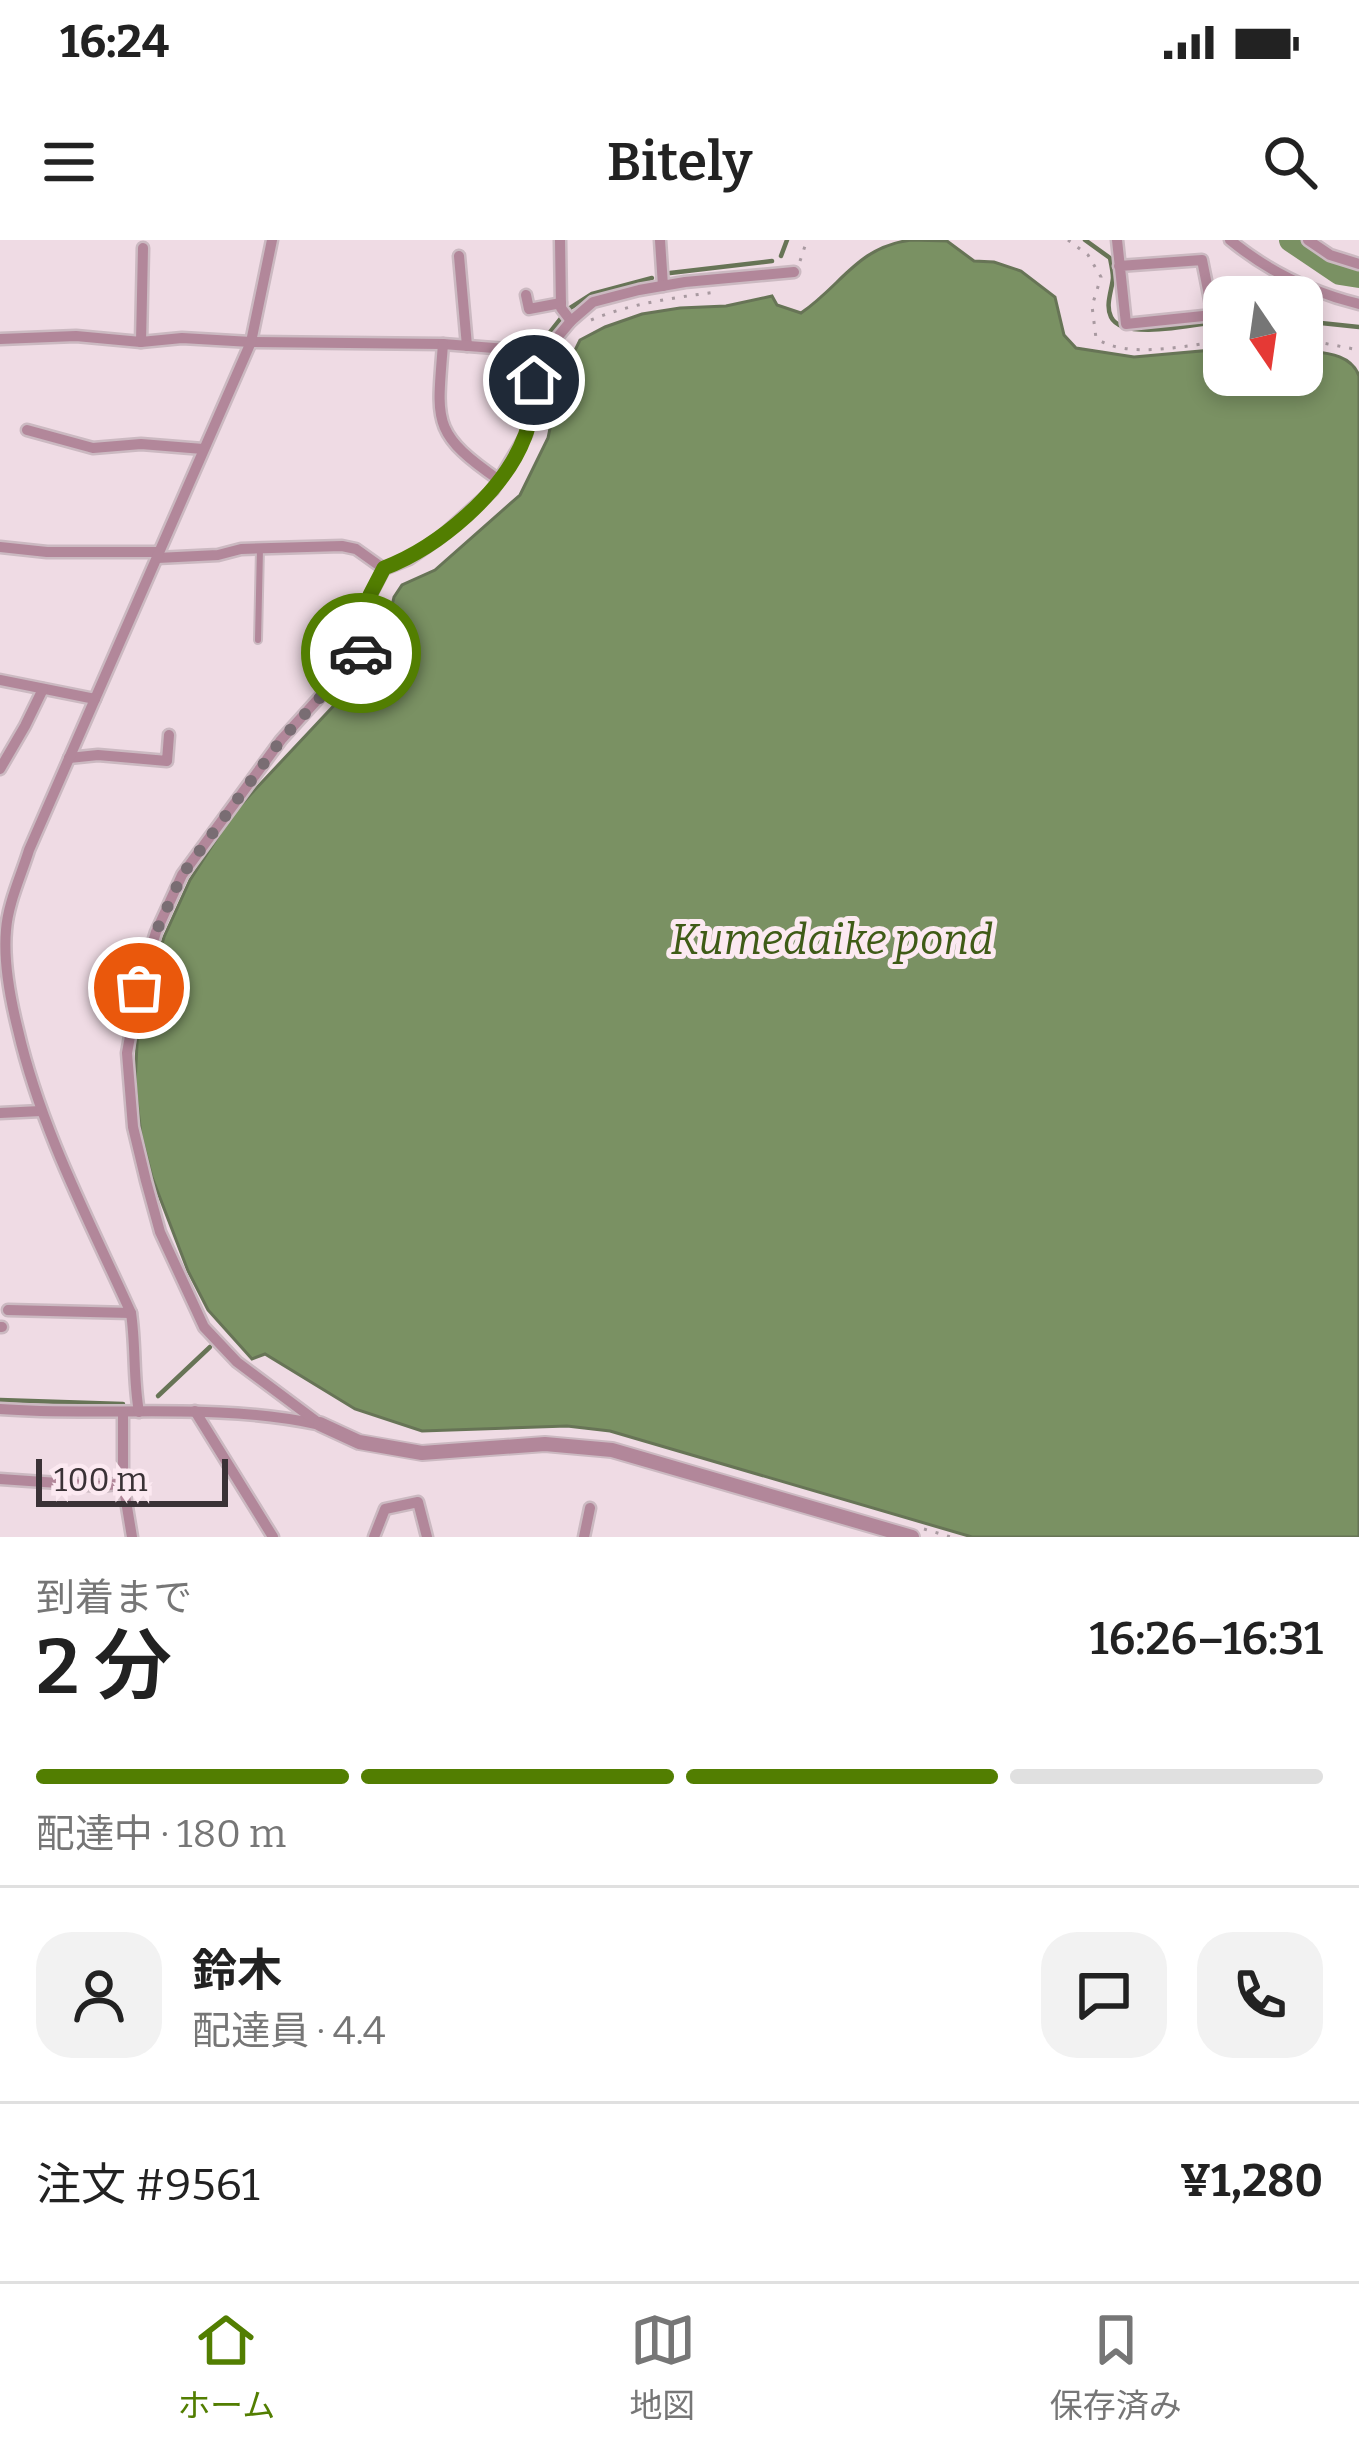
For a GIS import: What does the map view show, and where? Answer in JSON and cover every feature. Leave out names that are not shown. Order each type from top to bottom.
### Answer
[{"type":"street","points":[[139,1412],[131,1313],[41,1112],[13,1009],[4,956],[6,924],[29,850],[251,342],[272,240]]},
{"type":"street","points":[[560,240],[561,303],[571,321]]},
{"type":"street","points":[[660,240],[663,286]]},
{"type":"street","points":[[1117,240],[1119,266],[1126,324],[1213,315],[1202,260],[1119,266]]},
{"type":"street","points":[[1230,240],[1257,262],[1310,289],[1359,304]]},
{"type":"street","points":[[1308,240],[1330,255],[1359,264]]},
{"type":"street","points":[[141,341],[143,248]]},
{"type":"street","points":[[459,256],[467,346]]},
{"type":"street","points":[[794,272],[663,286],[593,302],[544,352],[534,380],[526,435],[500,480],[442,536],[409,559],[384,568],[370,595],[364,648],[281,740],[182,875],[150,951],[127,1053],[134,1127],[160,1232],[204,1328],[237,1362],[320,1424],[359,1442],[422,1453],[545,1444],[612,1450],[912,1537]]},
{"type":"street","points":[[526,295],[529,309],[561,303]]},
{"type":"street","points":[[0,339],[76,336],[443,344],[544,352]]},
{"type":"street","points":[[443,344],[440,419],[455,446],[500,480]]},
{"type":"street","points":[[27,430],[93,448],[141,444],[203,449]]},
{"type":"street","points":[[0,547],[218,555],[242,549],[342,546],[356,549],[384,568]]},
{"type":"street","points":[[0,680],[95,699]]},
{"type":"street","points":[[0,769],[43,689]]},
{"type":"street","points":[[69,758],[98,755],[167,761],[169,736]]},
{"type":"street","points":[[0,1113],[41,1112]]},
{"type":"street","points":[[8,1310],[131,1313]]},
{"type":"street","points":[[0,1408],[195,1411],[279,1416],[320,1424]]},
{"type":"street","points":[[195,1411],[273,1537]]},
{"type":"street","points":[[123,1412],[123,1483],[132,1537]]},
{"type":"street","points":[[0,1479],[102,1486],[123,1483]]},
{"type":"street","points":[[374,1537],[385,1509],[418,1502],[427,1537]]},
{"type":"street","points":[[584,1537],[590,1508]]},
{"type":"lane","points":[[258,640],[260,548]]},
{"type":"path","points":[[589,321],[641,304],[718,292]]},
{"type":"path","points":[[1323,343],[1359,350]]},
{"type":"water","name":"Kumedaike pond","points":[[947,241],[974,261],[1021,271],[1055,297],[1064,335],[1076,348],[1134,357],[1203,351],[1203,396],[1323,396],[1323,352],[1343,358],[1359,376],[1359,1537],[972,1537],[610,1431],[567,1426],[422,1431],[355,1409],[265,1354],[252,1359],[208,1310],[152,1177],[135,1084],[138,1024],[164,937],[190,880],[233,813],[357,681],[382,666],[390,643],[394,597],[402,585],[435,570],[520,495],[548,438],[560,381],[580,340],[642,314],[772,296],[777,305],[801,313],[863,259],[892,244]]},
{"type":"waterway","points":[[781,256],[787,240]]},
{"type":"waterway","points":[[1085,240],[1110,258],[1109,308],[1118,324],[1146,330],[1203,324]]},
{"type":"waterway","points":[[1291,240],[1340,273],[1359,276]]},
{"type":"waterway","points":[[670,273],[772,261]]},
{"type":"waterway","points":[[567,310],[592,294],[652,278]]},
{"type":"waterway","points":[[540,345],[562,317]]},
{"type":"waterway","points":[[1323,323],[1359,327]]},
{"type":"waterway","points":[[158,1396],[210,1347]]},
{"type":"waterway","points":[[0,1400],[123,1404]]},
{"type":"way so far","points":[[139,988],[156,932],[182,875],[281,740],[361,653]]},
{"type":"route","points":[[361,653],[370,595],[384,568],[409,559],[442,536],[493,490],[526,435],[534,380]]}]
